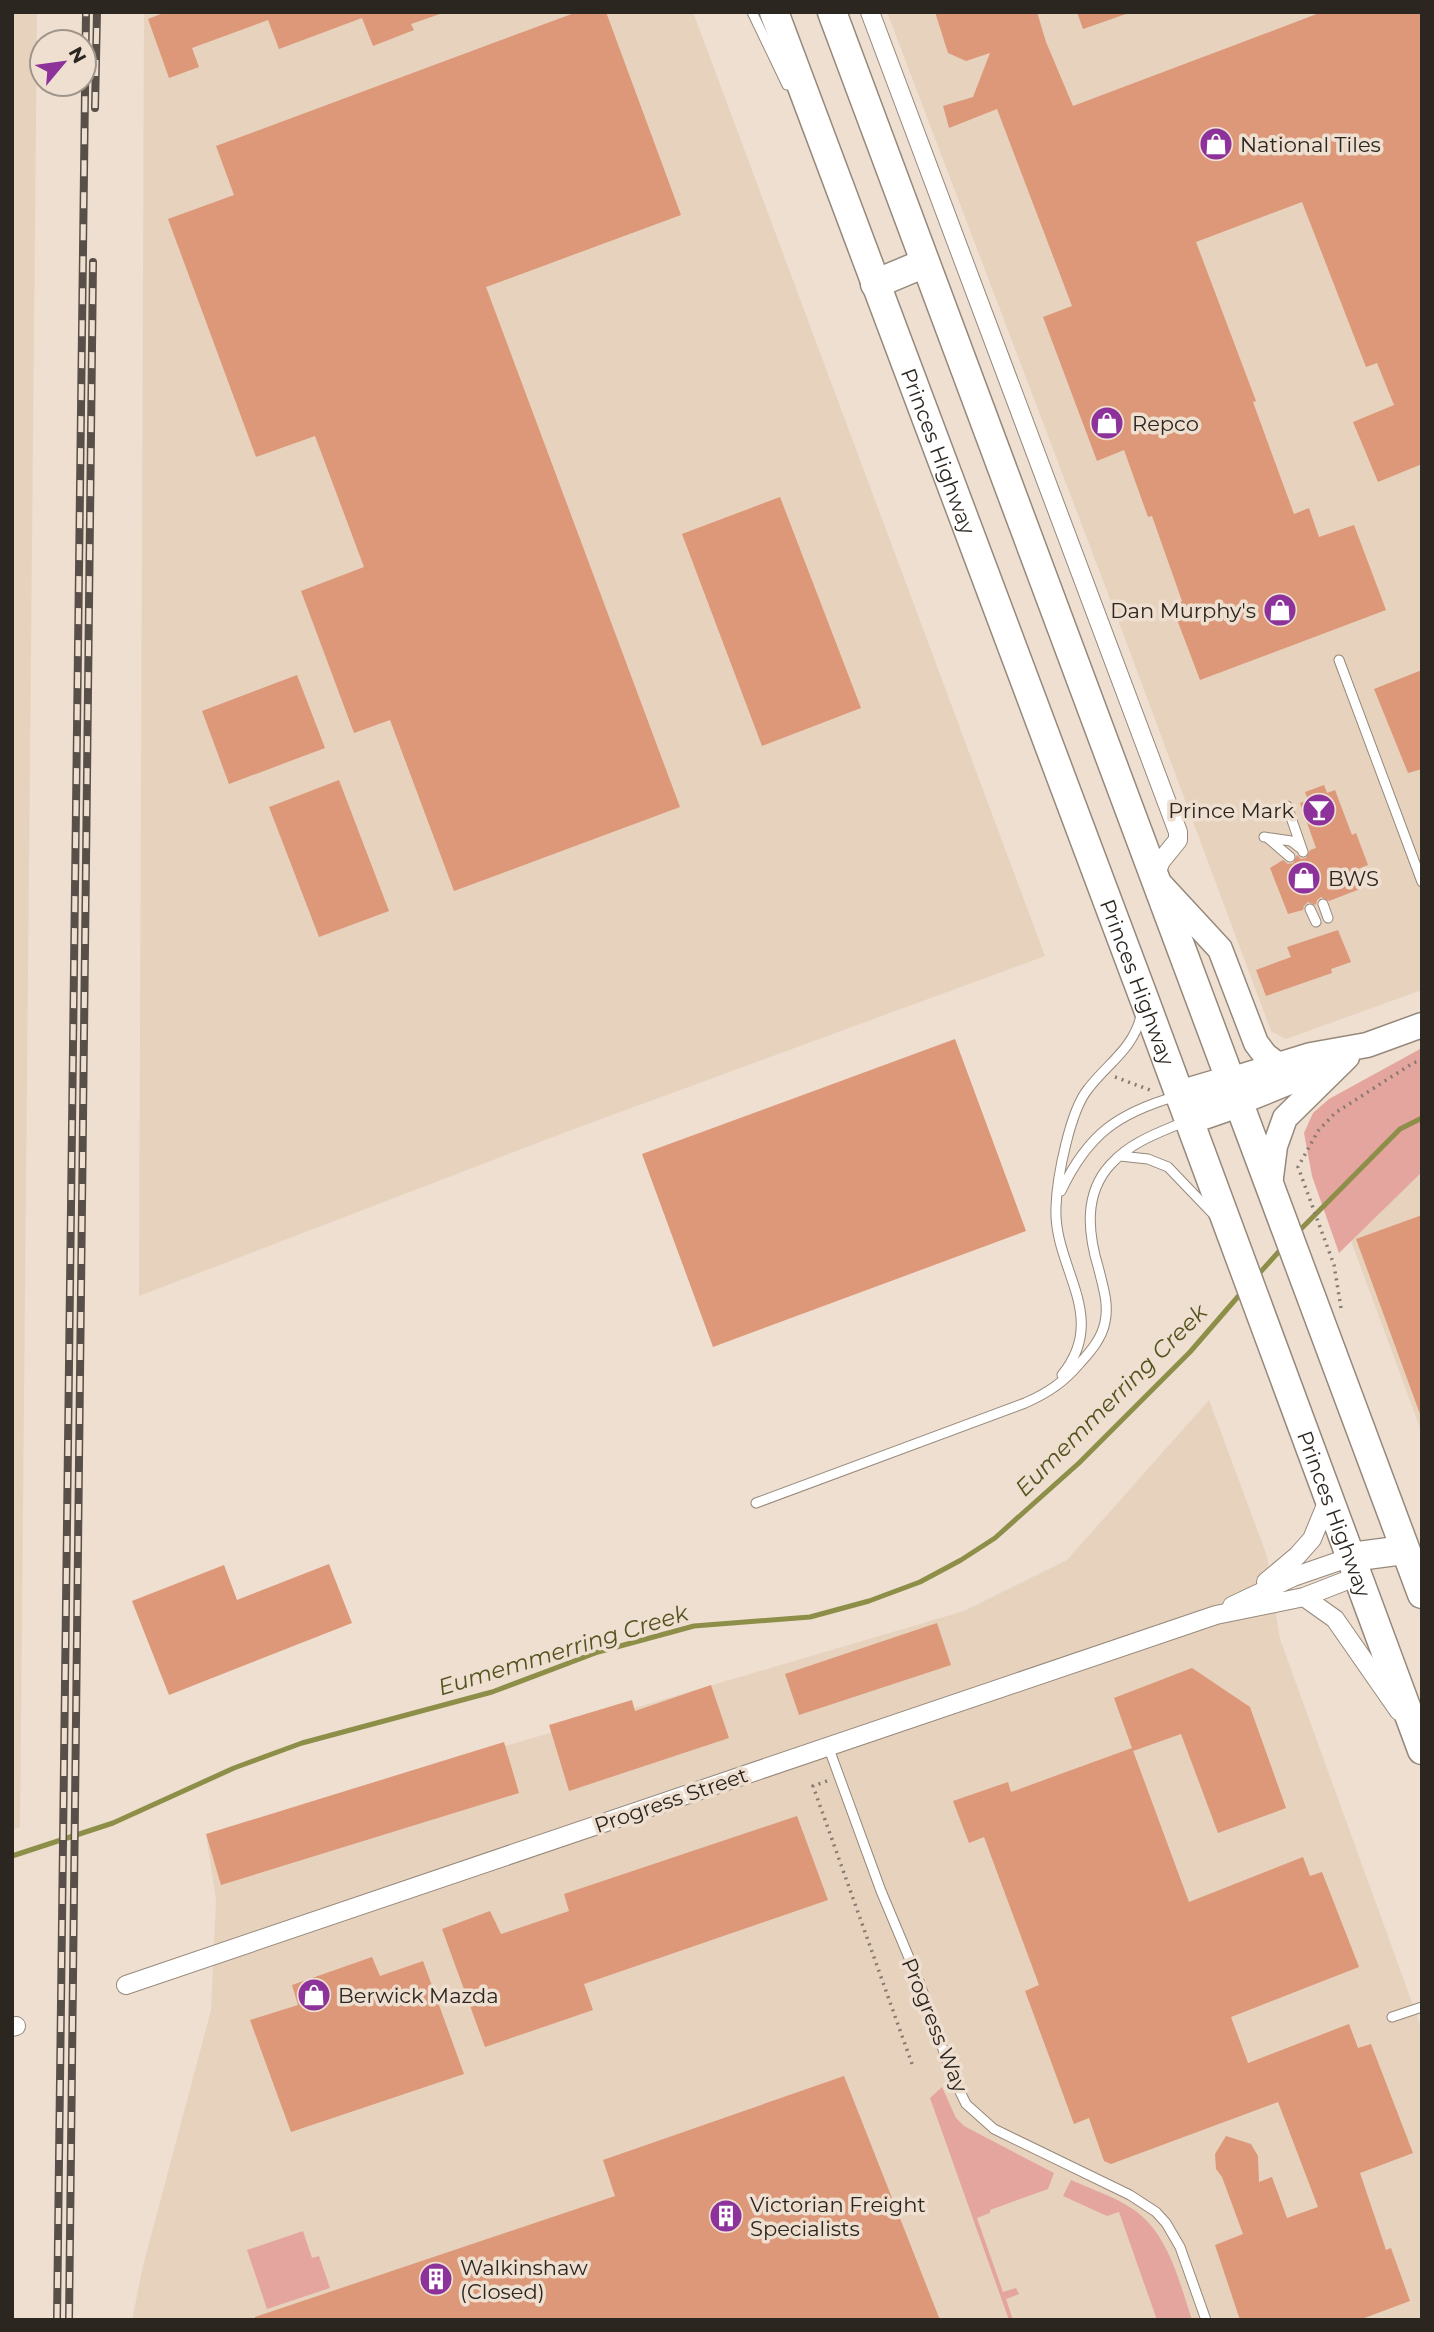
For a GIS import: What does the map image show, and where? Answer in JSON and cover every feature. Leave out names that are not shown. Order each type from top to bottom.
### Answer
[{"type":"highway","name":"Princes Highway","points":[[774,12],[1145,1001],[1173,1103],[1234,1241],[1419,1744]]},
{"type":"highway","points":[[812,12],[862,142],[878,169],[898,191]]},
{"type":"highway","points":[[832,12],[1306,1284],[1413,1546],[1422,1594]]},
{"type":"highway","points":[[875,284],[925,263]]},
{"type":"highway","points":[[1173,1103],[1234,1091]]},
{"type":"highway","points":[[1354,1567],[1413,1546]]},
{"type":"main road","points":[[1155,878],[1220,950],[1256,1043],[1263,1053],[1278,1065]]},
{"type":"main road","points":[[1234,1091],[1269,1092],[1356,1051],[1422,1025]]},
{"type":"main road","points":[[1234,1091],[1278,1065],[1311,1055],[1356,1051]]},
{"type":"main road","points":[[1273,1195],[1275,1146],[1285,1118],[1356,1051]]},
{"type":"street","points":[[870,12],[1178,832],[1178,840],[1161,861],[1155,878]]},
{"type":"street","points":[[925,263],[957,247]]},
{"type":"street","points":[[1247,1598],[1297,1556],[1312,1539],[1329,1499]]},
{"type":"street","name":"Progress Street","points":[[126,1985],[1216,1615],[1304,1597],[1354,1567]]},
{"type":"street","name":"Progress Street","points":[[1216,1615],[1293,1577],[1354,1567]]},
{"type":"street","points":[[1304,1597],[1325,1610],[1341,1626],[1419,1744]]},
{"type":"lane","points":[[752,12],[793,97]]},
{"type":"lane","name":"Princes Highway","points":[[799,109],[850,216]]},
{"type":"lane","points":[[1339,660],[1422,882]]},
{"type":"lane","points":[[1287,806],[1303,852],[1291,841],[1264,837],[1290,857]]},
{"type":"lane","points":[[1322,904],[1328,918]]},
{"type":"lane","points":[[1310,909],[1316,922]]},
{"type":"lane","points":[[1025,1403],[1049,1388],[1064,1373],[1076,1353],[1082,1333],[1080,1302],[1057,1231],[1056,1203],[1077,1106],[1088,1089],[1134,1038],[1145,1001]]},
{"type":"lane","points":[[1056,1203],[1081,1155],[1102,1131],[1139,1108],[1173,1103]]},
{"type":"lane","points":[[756,1503],[1025,1403],[1057,1387],[1091,1350],[1105,1324],[1106,1299],[1093,1250],[1089,1222],[1090,1209],[1101,1178],[1120,1156],[1146,1138],[1173,1103]]},
{"type":"lane","points":[[1120,1156],[1154,1160],[1168,1167],[1234,1241]]},
{"type":"lane","name":"Progress Way","points":[[828,1746],[881,1891],[920,1984],[952,2075],[966,2104],[994,2129],[1130,2195],[1156,2212],[1170,2229],[1180,2248],[1206,2320]]},
{"type":"lane","points":[[1392,2017],[1422,2007]]},
{"type":"path","points":[[1334,1265],[1298,1167],[1310,1143],[1335,1113],[1412,1063],[1422,1060]]},
{"type":"path","points":[[1110,1074],[1147,1087],[1173,1103]]},
{"type":"path","points":[[839,1777],[813,1786],[912,2064]]},
{"type":"shaded area","points":[[12,12],[37,12],[37,28],[28,28],[28,98],[36,98],[20,1827],[12,1830]]},
{"type":"shaded area","points":[[144,12],[693,12],[1045,956],[574,1129],[139,1296]]},
{"type":"shaded area","points":[[887,12],[1422,12],[1422,990],[1286,1039],[1271,1031]]},
{"type":"shaded area","points":[[1422,1048],[1422,1172],[1339,1253],[1312,1176],[1304,1133],[1313,1113],[1329,1099]]},
{"type":"shaded area","points":[[1422,1172],[1422,1433],[1351,1241]]},
{"type":"shaded area","points":[[1209,1400],[1267,1556],[1280,1639],[1422,2030],[1422,2320],[132,2320],[143,2266],[211,2010],[216,1900],[206,1834],[964,1611],[1067,1560]]},
{"type":"shaded area","points":[[942,2087],[956,2118],[964,2126],[1054,2173],[1048,2189],[990,2210],[990,2213],[977,2218],[1003,2292],[1016,2288],[1019,2294],[1006,2299],[1013,2320],[1009,2320],[930,2098]]},
{"type":"shaded area","points":[[1071,2180],[1109,2196],[1144,2218],[1163,2243],[1177,2273],[1192,2320],[1157,2320],[1119,2212],[1107,2216],[1063,2196]]},
{"type":"shaded area","points":[[303,2231],[312,2258],[319,2256],[330,2288],[267,2309],[247,2250]]},
{"type":"building","points":[[166,12],[440,14],[411,24],[414,30],[373,46],[362,18],[279,49],[268,20],[192,48],[199,67],[169,78],[148,19]]},
{"type":"building","points":[[577,12],[606,12],[681,215],[486,287],[680,807],[454,891],[390,720],[354,733],[301,591],[364,567],[315,436],[256,457],[168,219],[234,195],[216,146]]},
{"type":"building","points":[[935,12],[1037,12],[1046,42],[1073,106],[1322,12],[1422,12],[1422,464],[1378,482],[1353,422],[1394,405],[1377,363],[1366,367],[1302,202],[1196,242],[1256,401],[1253,402],[1294,514],[1309,508],[1319,537],[1354,525],[1386,610],[1200,680],[1173,609],[1182,601],[1152,516],[1148,517],[1124,450],[1097,461],[1043,317],[1072,306],[997,109],[949,128],[943,106],[973,97],[990,53],[966,61],[948,53]]},
{"type":"building","points":[[1077,12],[1125,12],[1126,14],[1083,29]]},
{"type":"building","points":[[780,497],[861,708],[762,746],[682,534]]},
{"type":"building","points":[[1422,670],[1422,769],[1408,773],[1374,689]]},
{"type":"building","points":[[297,675],[325,748],[229,784],[202,711]]},
{"type":"building","points":[[339,780],[389,911],[319,937],[269,807]]},
{"type":"building","points":[[1324,785],[1327,793],[1335,790],[1352,835],[1356,833],[1368,865],[1353,871],[1360,889],[1329,901],[1321,897],[1316,905],[1308,902],[1303,910],[1288,914],[1270,868],[1283,860],[1288,864],[1293,863],[1297,855],[1301,859],[1306,858],[1310,850],[1316,848],[1300,803],[1308,800],[1305,792]]},
{"type":"building","points":[[1338,930],[1351,962],[1331,969],[1332,973],[1266,996],[1256,970],[1291,957],[1287,947]]},
{"type":"building","points":[[955,1039],[1026,1231],[713,1347],[642,1154]]},
{"type":"building","points":[[1422,1215],[1422,1413],[1420,1414],[1356,1239]]},
{"type":"building","points":[[329,1564],[352,1623],[169,1695],[132,1601],[224,1565],[237,1600]]},
{"type":"building","points":[[937,1623],[951,1665],[799,1715],[785,1674]]},
{"type":"building","points":[[1192,1668],[1250,1707],[1286,1808],[1218,1833],[1181,1734],[1133,1751],[1114,1698]]},
{"type":"building","points":[[711,1685],[729,1738],[569,1791],[549,1725],[632,1700],[635,1711]]},
{"type":"building","points":[[504,1742],[519,1793],[221,1885],[206,1834]]},
{"type":"building","points":[[1132,1748],[1189,1902],[1303,1857],[1310,1876],[1322,1872],[1359,1967],[1231,2017],[1248,2063],[1349,2024],[1358,2048],[1371,2044],[1413,2153],[1360,2173],[1386,2250],[1391,2248],[1410,2301],[1359,2320],[1240,2320],[1215,2245],[1243,2234],[1222,2177],[1216,2169],[1215,2154],[1226,2136],[1251,2144],[1258,2156],[1259,2182],[1272,2177],[1287,2218],[1318,2207],[1278,2102],[1111,2164],[1104,2161],[1089,2118],[1074,2124],[1025,1991],[1039,1985],[984,1837],[969,1843],[953,1801],[1008,1782],[1011,1792]]},
{"type":"building","points":[[797,1816],[828,1900],[584,1984],[593,2010],[485,2047],[442,1929],[490,1911],[501,1934],[569,1911],[564,1894]]},
{"type":"building","points":[[372,1957],[380,1976],[423,1961],[464,2074],[291,2132],[250,2020],[298,2005],[292,1985]]},
{"type":"building","name":"Victorian Freight Specialists","points":[[844,2076],[940,2320],[255,2320],[255,2317],[615,2196],[603,2160]]},
{"type":"waterway","name":"Eumemmerring Creek","points":[[1296,1234],[1400,1129],[1422,1118]]},
{"type":"waterway","name":"Eumemmerring Creek","points":[[1256,1277],[1282,1248]]},
{"type":"waterway","name":"Eumemmerring Creek","points":[[12,1856],[113,1823],[234,1768],[302,1743],[492,1692],[598,1652],[694,1626],[810,1617],[869,1601],[920,1582],[995,1538],[1079,1463],[1190,1352],[1242,1292]]},
{"type":"railway","points":[[57,2320],[86,12]]},
{"type":"railway","points":[[95,108],[97,12]]},
{"type":"railway","points":[[69,2320],[93,262]]},
{"type":"place","name":"National Tiles","points":[[1216,144]]},
{"type":"place","name":"Repco","points":[[1107,423]]},
{"type":"place","name":"Dan Murphy's","points":[[1280,610]]},
{"type":"place","name":"Prince Mark","points":[[1319,810]]},
{"type":"place","name":"BWS","points":[[1304,878]]},
{"type":"place","name":"Berwick Mazda","points":[[314,1995]]},
{"type":"place","name":"Victorian Freight Specialists","points":[[726,2216]]},
{"type":"place","name":"Walkinshaw (Closed)","points":[[436,2279]]}]
